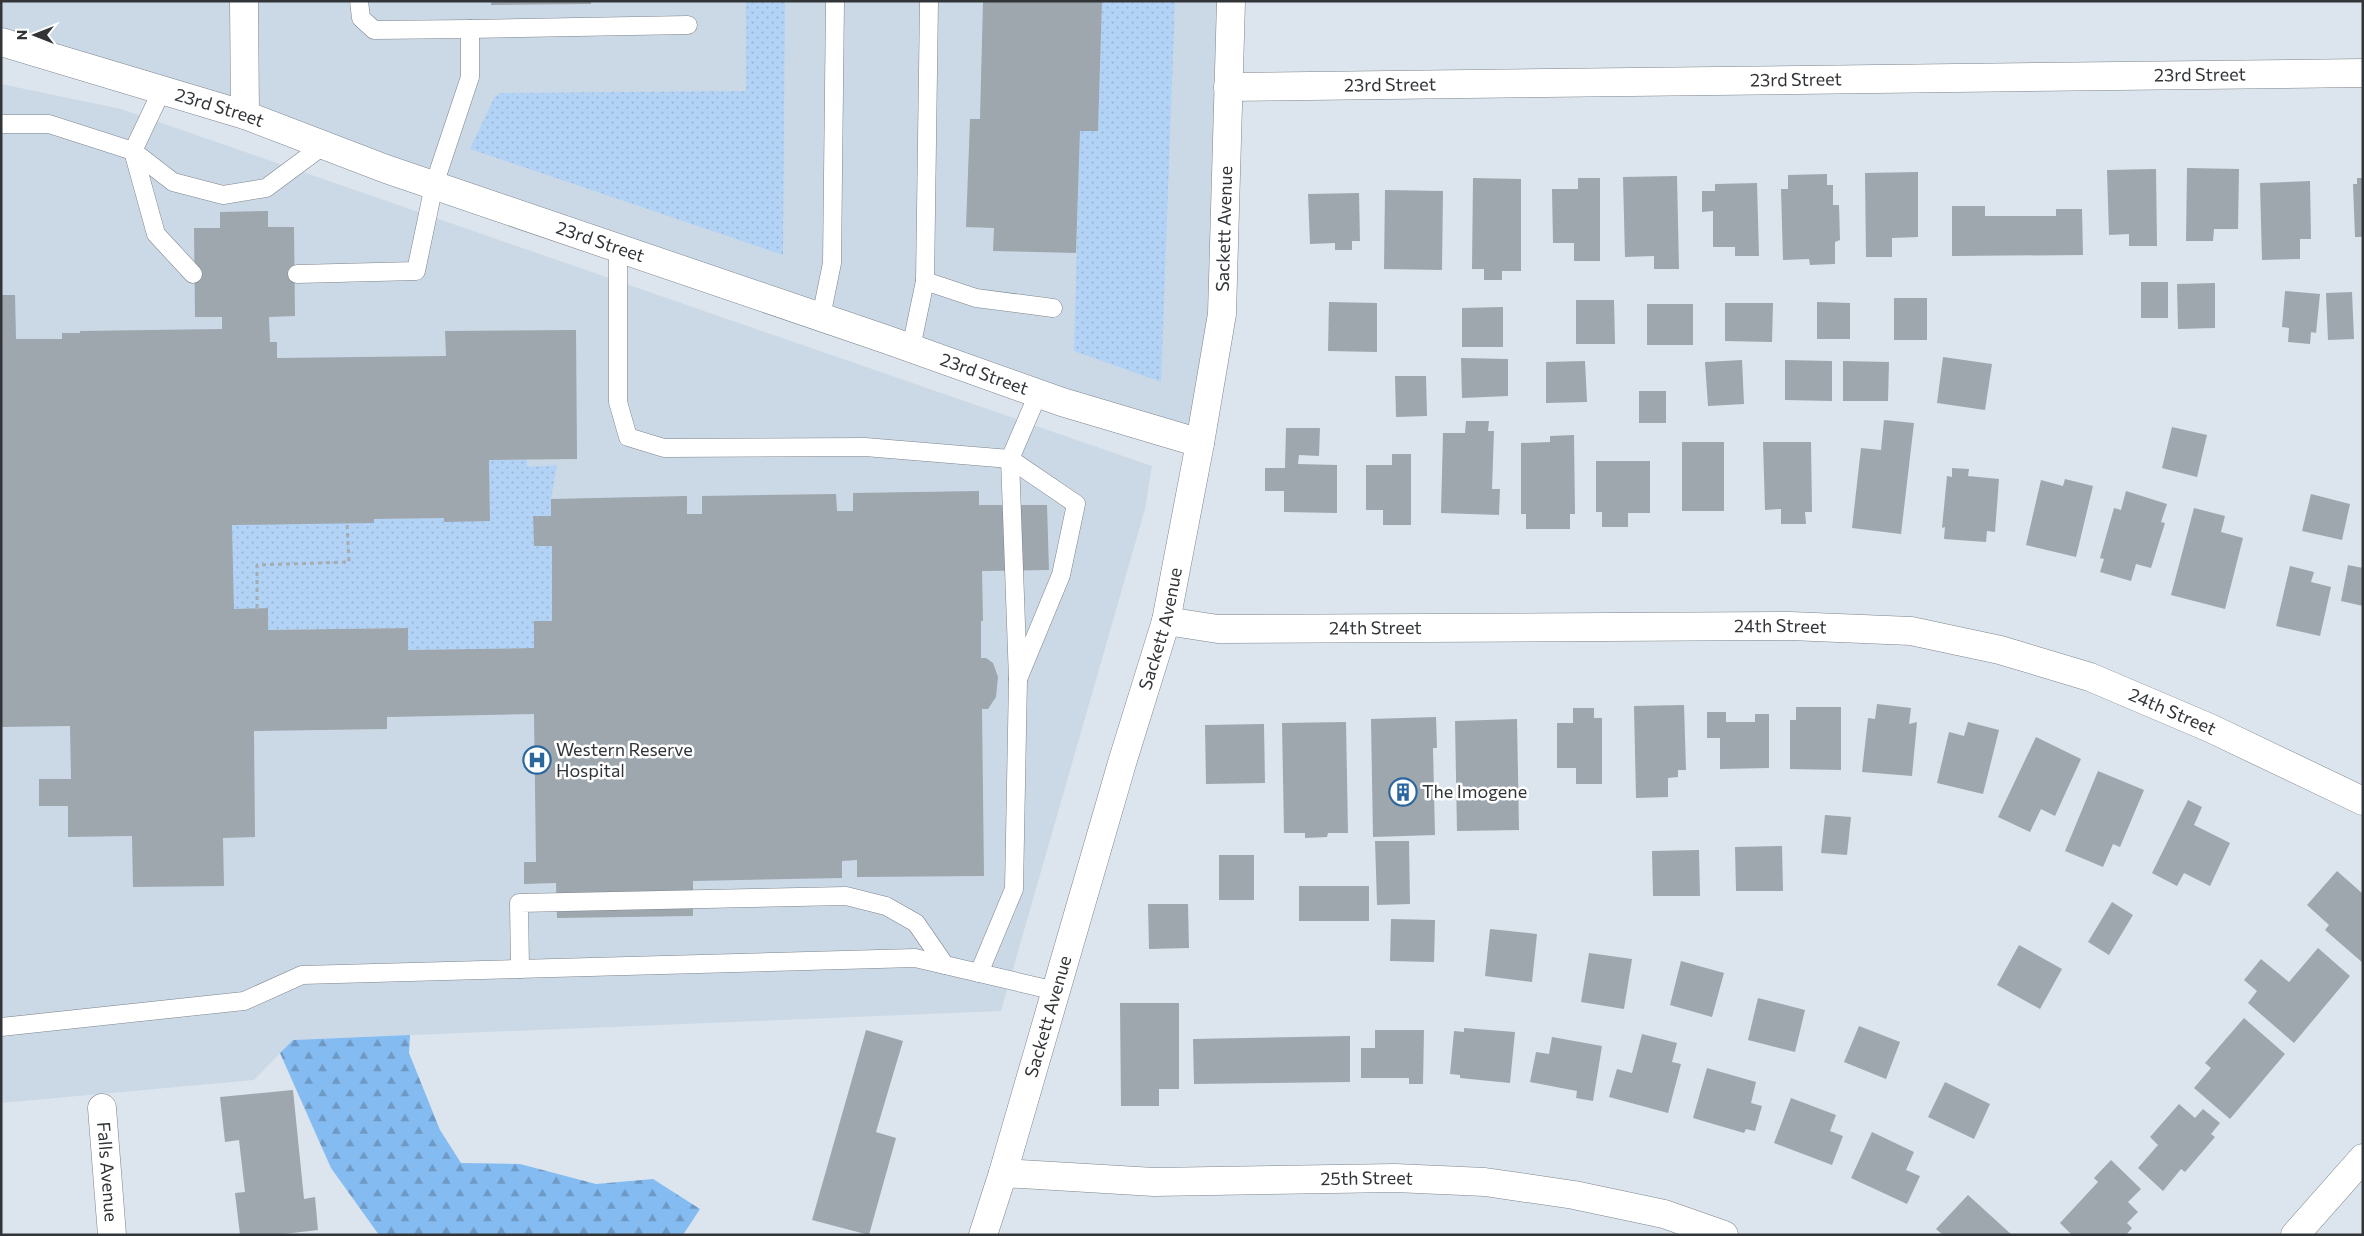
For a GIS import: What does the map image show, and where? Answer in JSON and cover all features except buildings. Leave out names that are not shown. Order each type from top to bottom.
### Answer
[{"type":"street","points":[[244,1],[245,115]]},
{"type":"street","name":"Sackett Avenue","points":[[983,1235],[1003,1173],[1119,772],[1166,621],[1200,443],[1222,314],[1231,1]]},
{"type":"street","name":"23rd Street","points":[[1,42],[245,115],[434,185],[821,317],[1038,394],[1200,443]]},
{"type":"street","name":"23rd Street","points":[[1228,87],[2363,73]]},
{"type":"street","name":"24th Street","points":[[1166,621],[1218,629],[1790,626],[1911,631],[2000,650],[2090,676],[2210,728],[2363,801]]},
{"type":"street","name":"Falls Avenue","points":[[102,1108],[112,1235]]},
{"type":"street","points":[[2295,1235],[2363,1158]]},
{"type":"street","name":"25th Street","points":[[1003,1173],[1154,1182],[1394,1178],[1484,1182],[1574,1195],[1655,1212],[1724,1235]]},
{"type":"lane","points":[[359,1],[361,18],[374,30],[688,25]]},
{"type":"lane","points":[[821,317],[832,263],[835,1]]},
{"type":"lane","points":[[910,348],[925,281],[929,1]]},
{"type":"lane","points":[[297,274],[416,271],[434,185],[470,77],[470,29]]},
{"type":"lane","points":[[162,90],[133,151],[156,234],[193,274]]},
{"type":"lane","points":[[1,124],[49,124],[133,151],[173,182],[223,195],[266,188],[324,145]]},
{"type":"lane","points":[[618,248],[618,402],[628,437],[664,448],[865,447],[1010,459],[1076,504],[1061,576],[1018,680]]},
{"type":"lane","points":[[925,281],[976,298],[1053,308]]},
{"type":"lane","points":[[979,973],[1014,889],[1018,680],[1010,459],[1038,394]]},
{"type":"lane","points":[[520,969],[519,902],[846,896],[886,906],[916,924],[945,965]]},
{"type":"lane","points":[[1,1027],[244,1001],[302,975],[915,958],[1056,991]]},
{"type":"path","points":[[257,608],[257,565],[349,562],[347,524]]},
{"type":"shaded area","points":[[1,1],[1231,1],[1200,443],[1,42]]},
{"type":"shaded area","points":[[746,1],[785,1],[783,255],[470,149],[494,98],[500,93],[746,91]]},
{"type":"shaded area","points":[[1102,1],[1175,1],[1161,382],[1074,351],[1080,131],[1098,131]]},
{"type":"shaded area","name":"Western Reserve Hospital","points":[[1,84],[121,109],[1152,466],[1145,509],[1001,1011],[293,1040],[254,1080],[1,1103]]},
{"type":"shaded area","points":[[489,460],[527,460],[527,467],[557,465],[551,499],[551,516],[533,516],[534,546],[552,546],[552,621],[534,621],[534,648],[408,650],[408,628],[268,630],[268,608],[234,609],[232,525],[374,519],[444,518],[444,521],[490,521]]},
{"type":"green space","points":[[410,1035],[409,1053],[440,1130],[461,1163],[520,1164],[596,1184],[653,1179],[700,1209],[683,1235],[379,1235],[331,1168],[280,1053],[293,1040]]},
{"type":"place","name":"Western Reserve Hospital","points":[[537,760]]},
{"type":"place","name":"The Imogene","points":[[1403,792]]}]
